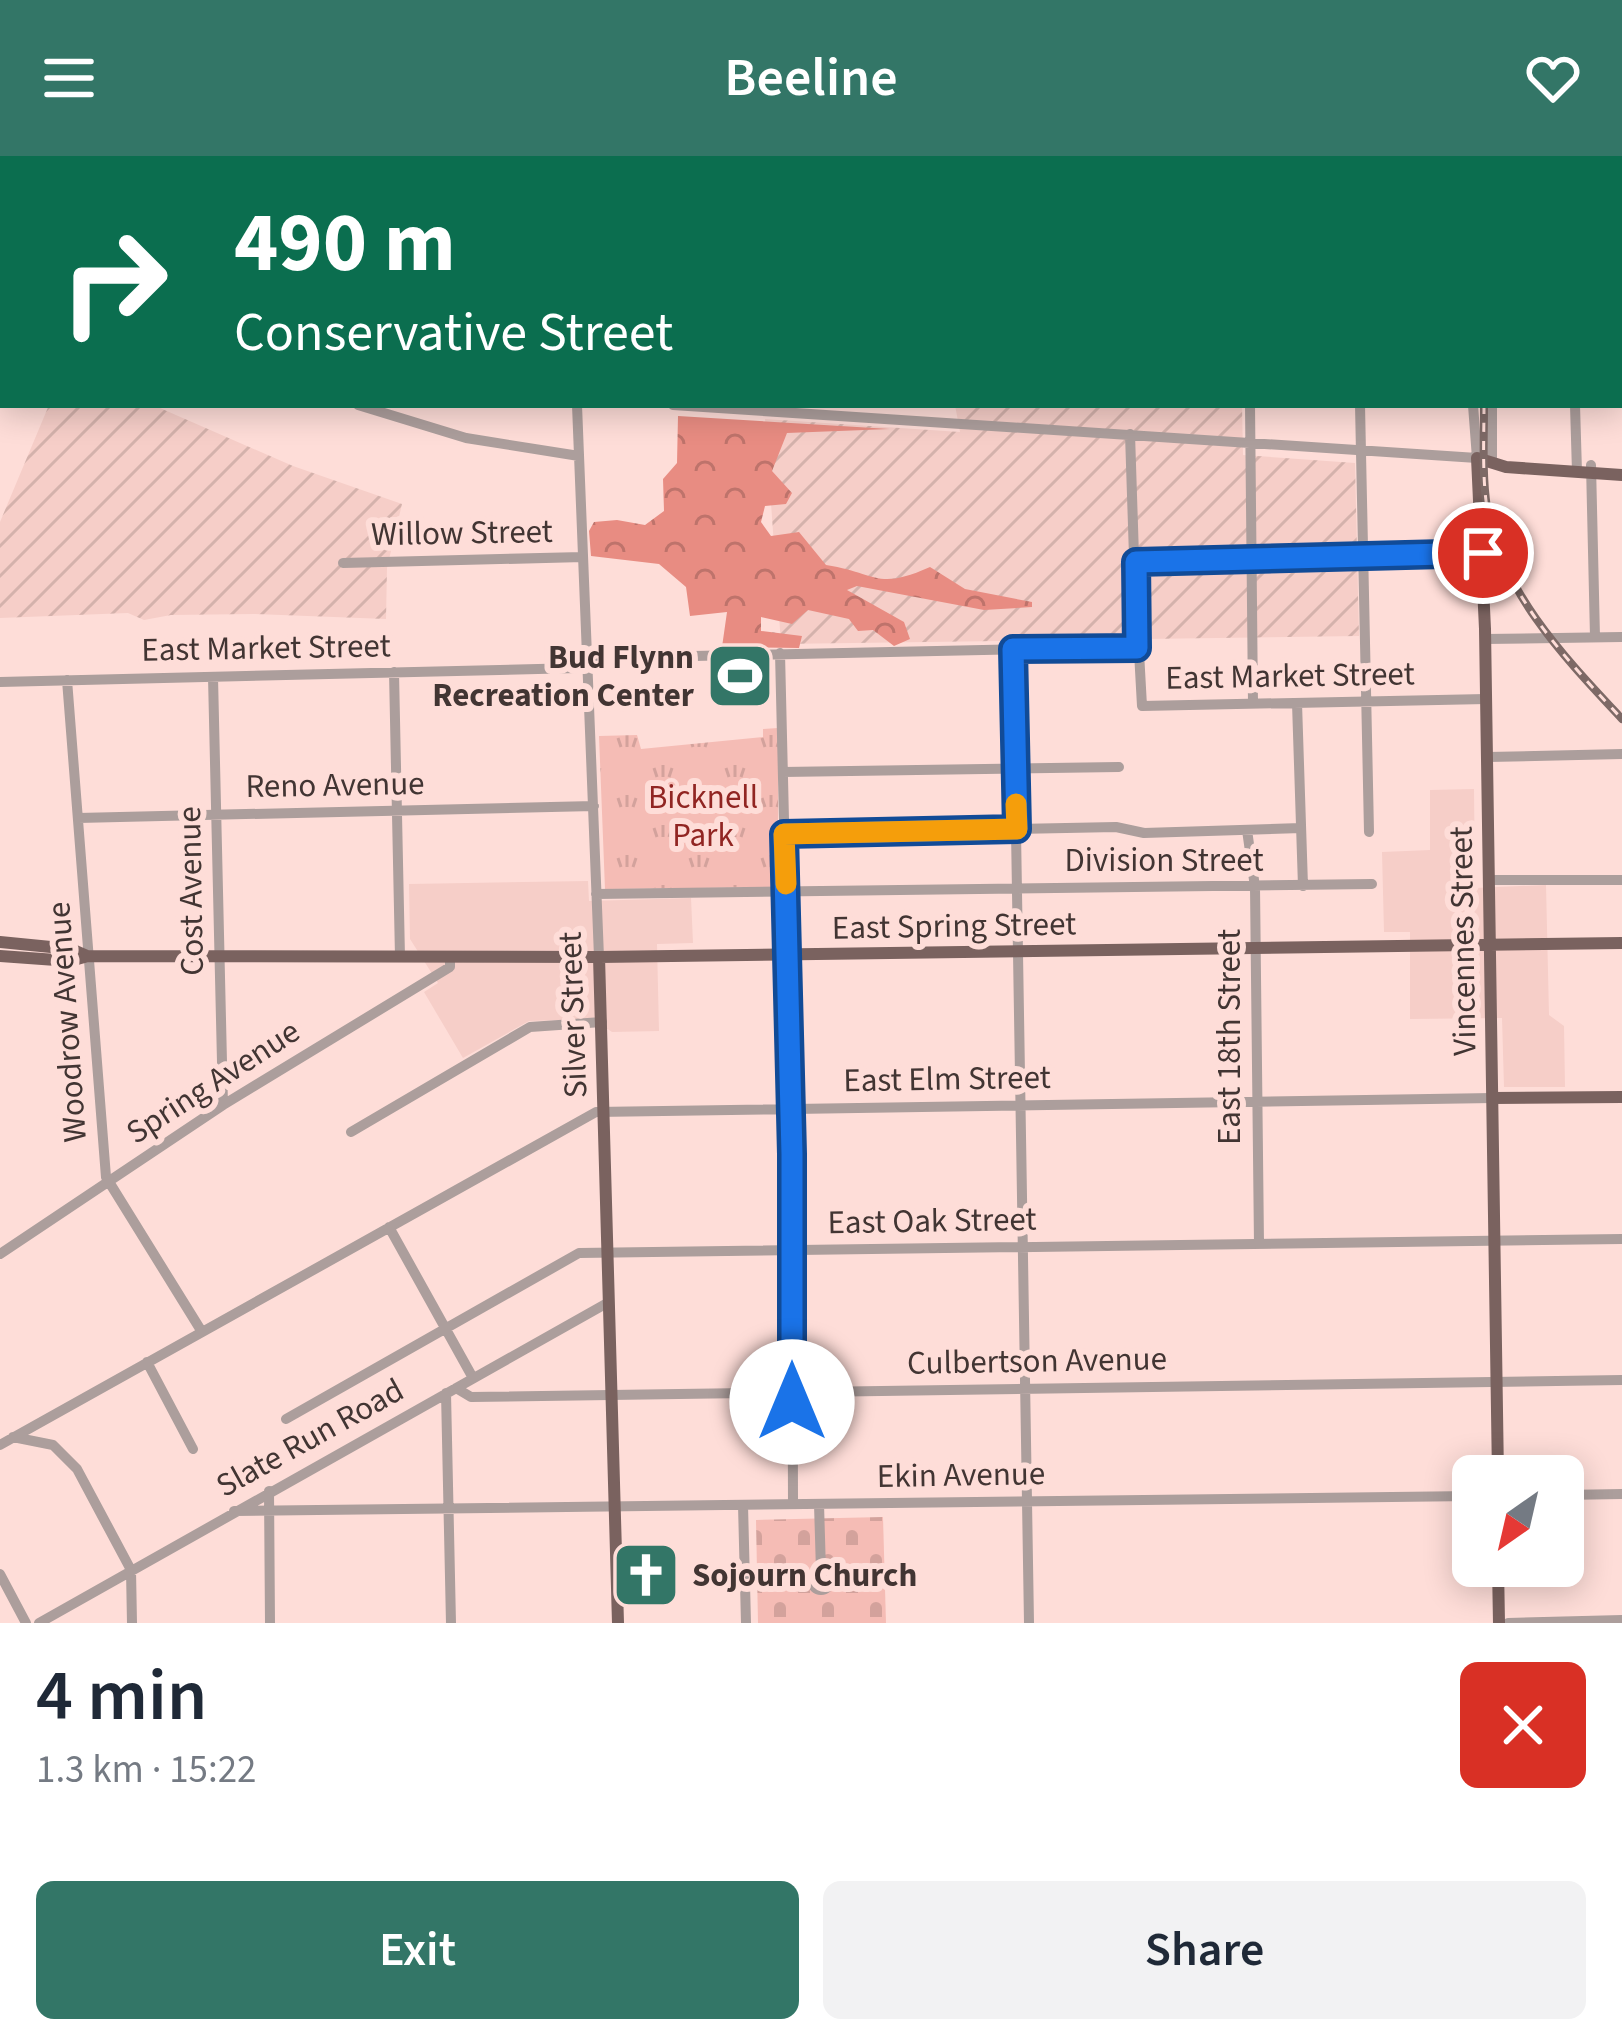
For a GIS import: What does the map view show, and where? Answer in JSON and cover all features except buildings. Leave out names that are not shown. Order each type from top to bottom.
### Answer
[{"type":"main road","points":[[1477,458],[1622,471]]},
{"type":"main road","name":"Vincennes Street","points":[[1477,458],[1488,757],[1498,1455]]},
{"type":"main road","points":[[0,942],[88,956]]},
{"type":"main road","name":"East Spring Street","points":[[5,958],[599,958],[1622,943]]},
{"type":"main road","name":"Silver Street","points":[[599,958],[618,1623]]},
{"type":"main road","name":"East Elm Street","points":[[1493,1098],[1622,1096]]},
{"type":"main road","points":[[1498,1587],[1499,1623]]},
{"type":"street","points":[[368,408],[466,438],[579,456]]},
{"type":"street","name":"Silver Street","points":[[573,408],[599,958]]},
{"type":"street","points":[[771,408],[1477,458]]},
{"type":"street","points":[[1250,408],[1253,704]]},
{"type":"street","points":[[1360,408],[1369,832]]},
{"type":"street","name":"Vincennes Street","points":[[1473,408],[1477,458]]},
{"type":"street","points":[[1492,408],[1492,461]]},
{"type":"street","points":[[1575,408],[1595,637]]},
{"type":"street","points":[[1130,434],[1137,648]]},
{"type":"street","points":[[1136,562],[1483,553]]},
{"type":"street","name":"Willow Street","points":[[343,563],[583,557]]},
{"type":"street","points":[[1485,639],[1622,637]]},
{"type":"street","name":"East Market Street","points":[[0,682],[578,668],[600,658],[1137,648],[1142,706],[1486,699]]},
{"type":"street","points":[[1013,649],[1029,1623]]},
{"type":"street","points":[[780,653],[794,1504]]},
{"type":"street","points":[[394,672],[400,957]]},
{"type":"street","name":"Cost Avenue","points":[[213,677],[223,1105]]},
{"type":"street","name":"Woodrow Avenue","points":[[68,680],[107,1183],[202,1332]]},
{"type":"street","points":[[1297,703],[1303,886]]},
{"type":"street","points":[[1488,757],[1622,754]]},
{"type":"street","points":[[783,772],[1120,767]]},
{"type":"street","name":"Reno Avenue","points":[[78,818],[594,806]]},
{"type":"street","points":[[784,834],[1300,828]]},
{"type":"street","name":"East 18th Street","points":[[1247,830],[1255,887],[1259,1244]]},
{"type":"street","points":[[1489,880],[1622,880]]},
{"type":"street","name":"Division Street","points":[[596,894],[1372,884]]},
{"type":"street","name":"Spring Avenue","points":[[0,1253],[223,1105],[449,968],[450,957]]},
{"type":"street","points":[[351,1132],[530,1027],[602,1022]]},
{"type":"street","name":"East Elm Street","points":[[0,1444],[603,1111],[1493,1098]]},
{"type":"street","points":[[389,1227],[473,1378]]},
{"type":"street","name":"East Oak Street","points":[[286,1419],[579,1253],[1622,1239]]},
{"type":"street","name":"Slate Run Road","points":[[39,1623],[609,1302]]},
{"type":"street","points":[[147,1363],[193,1449]]},
{"type":"street","name":"Culbertson Avenue","points":[[451,1390],[471,1397],[1622,1380]]},
{"type":"street","points":[[451,1390],[451,1623]]},
{"type":"street","points":[[49,1417],[53,1445],[76,1469],[131,1570],[132,1623]]},
{"type":"street","points":[[14,1437],[53,1445]]},
{"type":"street","points":[[269,1491],[270,1623]]},
{"type":"street","points":[[1584,1495],[1622,1494]]},
{"type":"street","name":"Ekin Avenue","points":[[234,1511],[1452,1496]]},
{"type":"street","points":[[819,1504],[821,1571]]},
{"type":"street","points":[[743,1505],[746,1623]]},
{"type":"street","points":[[0,1574],[26,1623]]},
{"type":"street","points":[[1508,1623],[1622,1620]]},
{"type":"shaded area","points":[[48,408],[160,408],[293,466],[402,504],[387,568],[386,619],[255,614],[144,620],[128,613],[0,618],[0,522]]},
{"type":"shaded area","points":[[956,408],[1242,408],[1243,455],[1355,463],[1359,636],[781,644],[765,419],[960,432]]},
{"type":"shaded area","points":[[1474,789],[1475,888],[1546,885],[1549,1015],[1564,1026],[1565,1087],[1504,1087],[1502,1018],[1410,1019],[1410,932],[1384,932],[1382,852],[1430,850],[1430,790]]},
{"type":"shaded area","points":[[588,881],[589,901],[691,898],[693,943],[657,944],[659,1031],[612,1032],[593,1019],[529,1021],[463,1058],[424,992],[438,983],[410,939],[409,884]]},
{"type":"green space","points":[[678,416],[890,429],[787,433],[772,471],[792,493],[786,504],[765,506],[761,522],[771,536],[799,532],[826,565],[887,579],[930,567],[965,589],[1032,602],[1032,607],[984,610],[857,586],[847,590],[904,622],[910,639],[894,646],[873,630],[858,631],[849,619],[808,610],[792,624],[761,617],[761,631],[802,636],[799,648],[722,647],[727,612],[690,616],[686,587],[659,564],[591,556],[589,531],[594,522],[645,525],[664,511],[663,479],[677,463]]},
{"type":"green space","name":"Bicknell Park","points":[[778,728],[778,887],[605,889],[599,736],[637,735],[641,749],[763,737],[763,729]]},
{"type":"green space","points":[[883,1517],[886,1623],[758,1623],[756,1520]]},
{"type":"railway","points":[[1484,408],[1487,508],[1506,568],[1539,623],[1622,719]]},
{"type":"slow traffic","points":[[786,884],[784,834],[1017,829],[1016,804]]},
{"type":"place","name":"Bud Flynn Recreation Center","points":[[740,676]]},
{"type":"place","name":"Sojourn Church","points":[[646,1575]]},
{"type":"route","points":[[792,1402],[784,834],[1017,829],[1013,649],[1137,648],[1136,562],[1483,553]]}]
